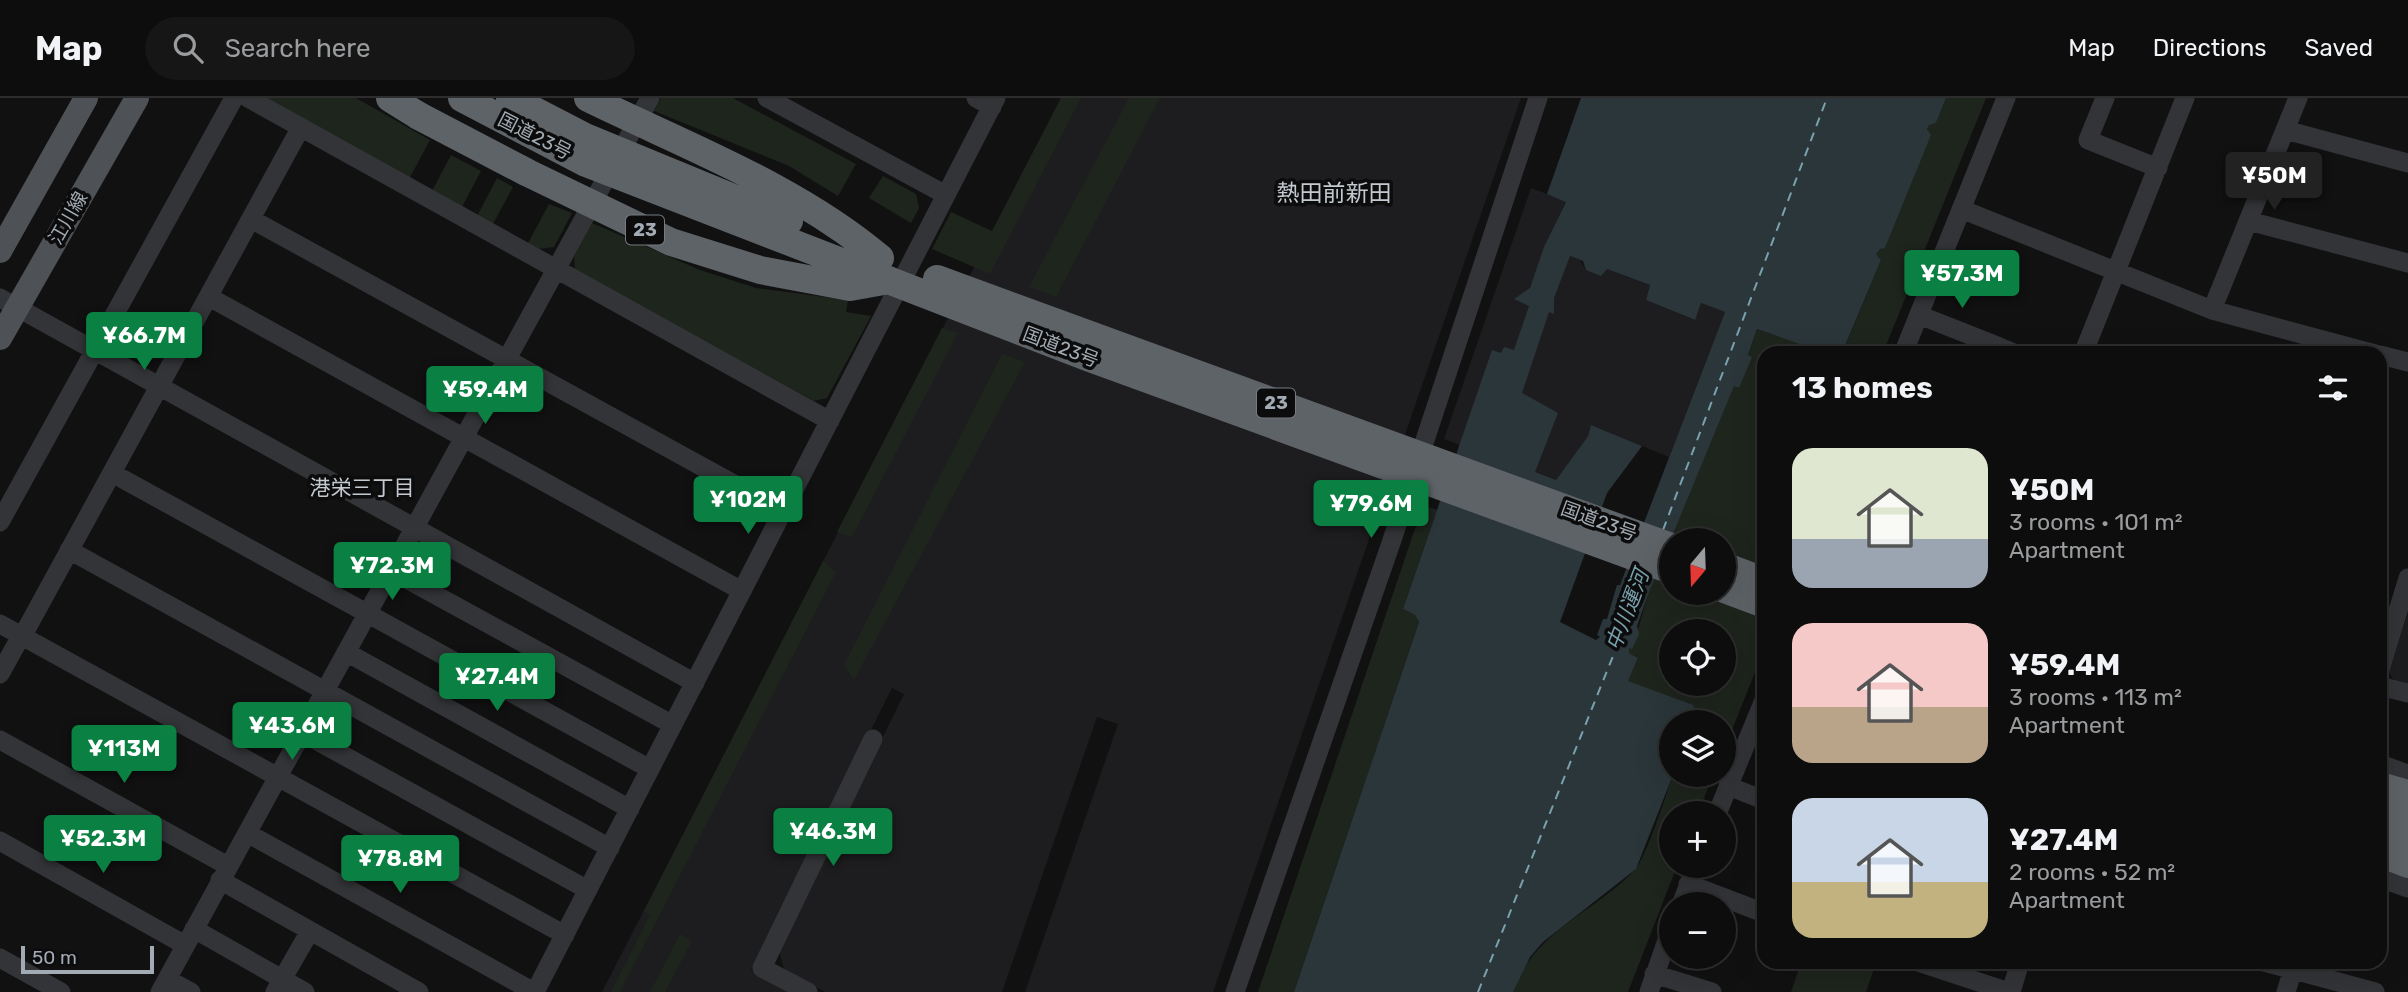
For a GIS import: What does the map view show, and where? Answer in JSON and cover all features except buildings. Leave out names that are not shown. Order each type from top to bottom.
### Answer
[{"type":"highway","name":"23","points":[[390,98],[528,173],[671,242],[760,270],[850,287],[884,269],[855,237],[810,209],[588,98]]},
{"type":"highway","name":"国道23号","points":[[462,98],[586,163],[1659,543]]},
{"type":"highway","name":"国道23号","points":[[510,98],[585,137],[1100,362],[1659,566]]},
{"type":"highway","points":[[1736,570],[1757,578]]},
{"type":"highway","points":[[1736,594],[1757,601]]},
{"type":"highway","points":[[2387,788],[2408,794]]},
{"type":"highway","points":[[2387,811],[2408,819]]},
{"type":"highway","points":[[2387,834],[2408,842]]},
{"type":"highway","points":[[2387,856],[2408,864]]},
{"type":"main road","points":[[0,251],[86,98]]},
{"type":"main road","name":"江川線","points":[[0,338],[8,304],[137,98]]},
{"type":"street","points":[[0,523],[233,98]]},
{"type":"street","points":[[248,98],[830,421]]},
{"type":"street","points":[[191,992],[163,985],[650,98]]},
{"type":"street","points":[[767,98],[946,195]]},
{"type":"street","points":[[1235,992],[1391,543],[1538,98]]},
{"type":"street","points":[[1906,346],[2006,98]]},
{"type":"street","points":[[2105,98],[2088,140],[2158,168]]},
{"type":"street","points":[[2086,346],[2186,98]]},
{"type":"street","points":[[2212,310],[2298,98]]},
{"type":"street","points":[[247,833],[535,992],[946,195],[988,101]]},
{"type":"street","points":[[0,674],[301,127]]},
{"type":"street","points":[[2285,130],[2408,163]]},
{"type":"street","points":[[1961,209],[2212,310],[2348,346]]},
{"type":"street","points":[[251,219],[783,511]]},
{"type":"street","points":[[2249,221],[2408,263]]},
{"type":"street","points":[[209,297],[742,591]]},
{"type":"street","points":[[8,304],[695,683]]},
{"type":"street","points":[[1919,315],[1983,346]]},
{"type":"street","points":[[2387,356],[2408,362]]},
{"type":"street","points":[[112,473],[368,611],[650,769]]},
{"type":"street","points":[[69,550],[610,848]]},
{"type":"street","points":[[390,570],[673,725]]},
{"type":"street","points":[[2387,647],[2408,578]]},
{"type":"street","points":[[0,624],[565,935]]},
{"type":"street","points":[[346,652],[630,809]]},
{"type":"street","points":[[2387,687],[2408,693]]},
{"type":"street","points":[[1736,767],[1757,717]]},
{"type":"street","points":[[301,732],[588,890]]},
{"type":"street","points":[[0,740],[224,873],[310,931],[419,992]]},
{"type":"street","points":[[808,992],[762,968],[873,740]]},
{"type":"street","points":[[2387,766],[2408,774]]},
{"type":"street","points":[[1731,787],[1757,797]]},
{"type":"street","points":[[0,841],[190,937],[279,986],[305,992]]},
{"type":"street","points":[[1698,878],[1757,908]]},
{"type":"street","points":[[2387,880],[2408,888]]},
{"type":"street","points":[[279,986],[310,931]]},
{"type":"street","points":[[0,958],[61,992]]},
{"type":"street","points":[[1659,961],[1651,983],[1712,992]]},
{"type":"street","points":[[1939,969],[2010,992],[2018,969]]},
{"type":"street","points":[[2286,992],[2293,969]]},
{"type":"street","points":[[2303,969],[2375,992]]},
{"type":"shaded area","points":[[264,98],[356,98],[430,140],[409,179]]},
{"type":"shaded area","points":[[661,98],[733,98],[856,164],[838,196],[789,166],[654,111]]},
{"type":"shaded area","points":[[1061,98],[1521,98],[1213,992],[1025,992],[1118,724],[1097,717],[1002,992],[825,992],[784,969],[779,951],[782,941],[904,694],[892,688],[751,970],[792,992],[602,992]]},
{"type":"shaded area","points":[[1061,98],[1081,98],[990,274],[932,249],[951,212],[992,231]]},
{"type":"shaded area","points":[[1129,98],[1160,98],[1056,297],[1029,287]]},
{"type":"shaded area","points":[[1946,98],[1986,98],[1886,346],[1845,346],[1881,260],[1876,254],[1880,248],[1885,248],[1930,136],[1927,129],[1929,124],[1936,123]]},
{"type":"shaded area","points":[[451,155],[481,171],[462,207],[432,191]]},
{"type":"shaded area","points":[[883,176],[916,194],[919,208],[911,223],[869,198]]},
{"type":"shaded area","points":[[497,178],[513,187],[493,224],[477,216]]},
{"type":"shaded area","points":[[1531,188],[1566,201],[1545,247],[1580,260],[1586,270],[1607,269],[1650,285],[1646,300],[1694,320],[1701,303],[1725,312],[1669,457],[1591,425],[1588,436],[1556,480],[1444,439]]},
{"type":"shaded area","points":[[549,204],[572,213],[554,247],[538,249],[528,243]]},
{"type":"shaded area","points":[[592,223],[700,270],[756,288],[848,300],[846,312],[871,316],[827,398],[814,401],[575,270],[574,257]]},
{"type":"shaded area","points":[[942,328],[958,333],[852,537],[837,532]]},
{"type":"shaded area","points":[[1757,329],[1805,346],[1757,346],[1757,668],[1736,720],[1736,710],[1687,710],[1628,681],[1638,658],[1629,653],[1628,647],[1637,633],[1659,568],[1659,606],[1736,606],[1736,528],[1675,528],[1734,385],[1739,388],[1751,357],[1748,356]]},
{"type":"shaded area","points":[[1002,354],[1025,362],[854,680],[844,665]]},
{"type":"shaded area","points":[[1423,505],[1437,510],[1403,609],[1415,615],[1419,622],[1294,992],[1258,992]]},
{"type":"shaded area","points":[[823,561],[836,572],[620,992],[611,992],[650,915],[644,911]]},
{"type":"shaded area","points":[[2408,612],[2408,683],[2393,679],[2389,673]]},
{"type":"shaded area","points":[[1669,787],[1708,787],[1703,801],[1664,801]]},
{"type":"shaded area","points":[[1659,815],[1659,878],[1672,878],[1667,892],[1659,892],[1659,912],[1628,992],[1513,992],[1522,971],[1549,938],[1634,871]]},
{"type":"shaded area","points":[[680,934],[692,941],[665,992],[650,992]]},
{"type":"shaded area","points":[[1799,969],[1874,969],[1866,992],[1791,992]]},
{"type":"water","name":"中川運河","points":[[1581,98],[1946,98],[1936,123],[1929,125],[1927,129],[1931,135],[1885,248],[1876,254],[1881,260],[1845,346],[1805,346],[1757,329],[1748,355],[1752,357],[1739,388],[1734,386],[1676,528],[1659,528],[1659,568],[1637,626],[1639,634],[1632,649],[1629,648],[1629,653],[1638,658],[1628,681],[1659,692],[1659,696],[1669,696],[1693,705],[1695,710],[1659,710],[1659,787],[1668,787],[1663,801],[1659,801],[1659,811],[1636,869],[1543,942],[1530,957],[1513,992],[1294,992],[1419,622],[1415,615],[1403,609],[1492,350],[1501,353],[1504,347],[1514,350],[1529,306],[1514,299],[1530,288],[1544,247],[1566,202],[1547,194]],"holes":[[[1570,256],[1583,261],[1586,270],[1601,276],[1607,269],[1650,285],[1646,300],[1695,320],[1701,303],[1725,312],[1620,585],[1617,585],[1607,619],[1603,619],[1597,635],[1600,637],[1596,640],[1560,622],[1607,493],[1642,446],[1591,425],[1588,436],[1556,480],[1535,472],[1558,413],[1522,393],[1549,312],[1554,314],[1554,298]]]},
{"type":"ferry route","points":[[1664,528],[1827,98]]},
{"type":"ferry route","points":[[1478,992],[1646,574]]},
{"type":"district","name":"熱田前新田","points":[[1334,193]]},
{"type":"district","name":"港栄三丁目","points":[[362,487]]}]
